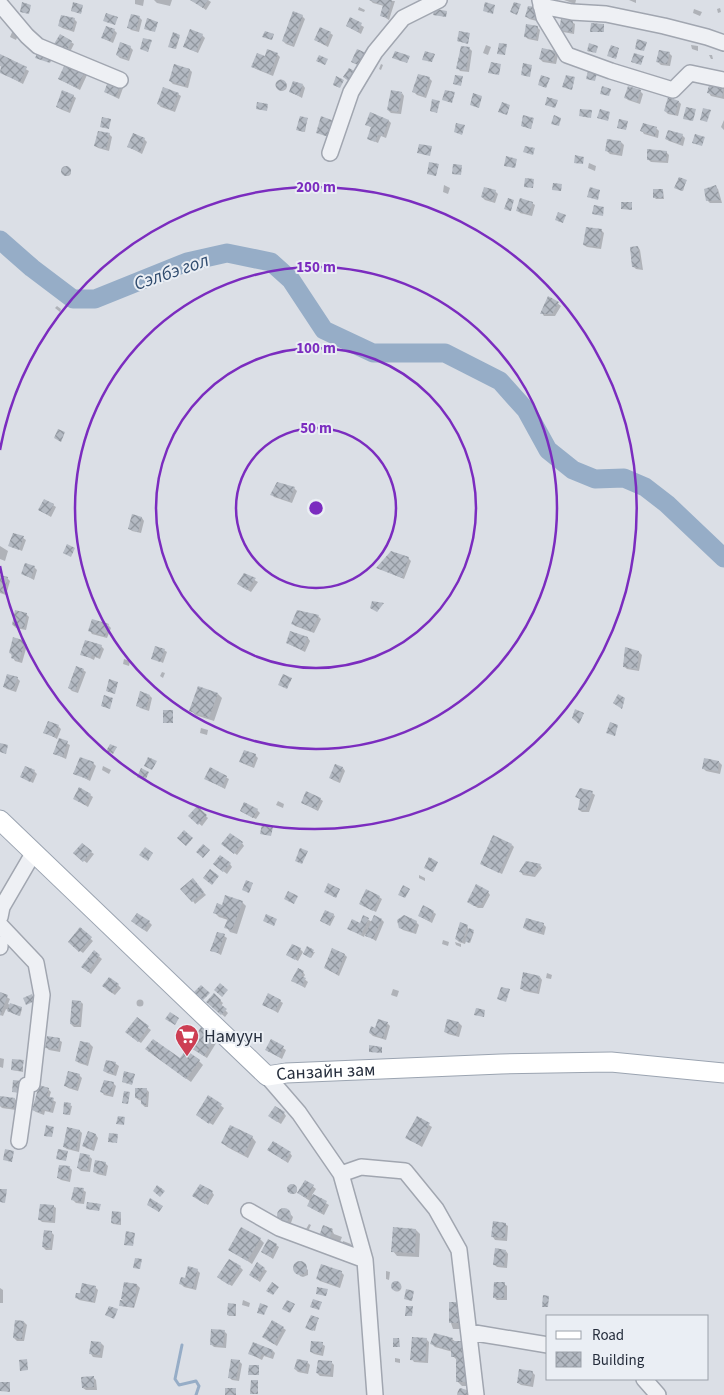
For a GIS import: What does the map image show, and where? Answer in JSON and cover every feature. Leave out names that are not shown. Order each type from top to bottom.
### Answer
[{"type":"main road","name":"Санзайн зам","points":[[0,820],[267,1076],[286,1073],[482,1065],[611,1062],[724,1073]]},
{"type":"street","points":[[330,153],[351,92],[375,52],[403,18],[439,0]]},
{"type":"street","points":[[723,80],[690,73],[672,90],[567,55],[544,17],[541,3],[572,12],[606,14],[664,26],[724,43]]},
{"type":"street","points":[[0,4],[38,46],[120,80]]},
{"type":"street","points":[[0,917],[2,907],[34,852]]},
{"type":"street","points":[[0,925],[36,963],[42,995],[32,1084],[27,1085],[19,1141]]},
{"type":"street","points":[[267,1076],[299,1113],[342,1174],[365,1260],[375,1395]]},
{"type":"street","points":[[342,1174],[361,1167],[405,1171],[436,1209],[460,1250],[476,1395]]},
{"type":"street","points":[[249,1211],[279,1228],[365,1260]]},
{"type":"street","points":[[469,1332],[546,1345]]},
{"type":"street","points":[[645,1380],[658,1395]]},
{"type":"building","points":[[190,0],[208,0],[203,8]]},
{"type":"building","points":[[369,0],[392,0],[387,18],[380,16],[383,5]]},
{"type":"building","points":[[22,2],[31,5],[29,14],[20,12]]},
{"type":"building","points":[[73,2],[83,5],[81,14],[71,11]]},
{"type":"building","points":[[485,2],[495,5],[493,14],[483,11]]},
{"type":"building","points":[[514,2],[521,4],[517,15],[510,12]]},
{"type":"building","points":[[528,6],[537,7],[540,20],[525,17]]},
{"type":"building","points":[[435,9],[447,11],[446,17],[433,15]]},
{"type":"building","points":[[293,11],[303,15],[292,45],[282,41]]},
{"type":"building","points":[[106,13],[118,17],[115,25],[103,21]]},
{"type":"building","points":[[131,14],[140,16],[136,30],[127,28]]},
{"type":"building","points":[[61,15],[75,18],[72,30],[58,26]]},
{"type":"building","points":[[350,17],[362,23],[358,32],[346,26]]},
{"type":"building","points":[[147,18],[158,22],[155,32],[144,29]]},
{"type":"building","points":[[561,19],[573,20],[572,32],[559,30]]},
{"type":"building","points":[[591,23],[604,24],[604,32],[590,32]]},
{"type":"building","points":[[526,24],[538,26],[536,39],[524,37]]},
{"type":"building","points":[[106,26],[115,29],[110,41],[101,38]]},
{"type":"building","points":[[320,27],[331,32],[325,45],[314,40]]},
{"type":"building","points":[[190,29],[203,34],[196,52],[183,47]]},
{"type":"building","points":[[265,31],[274,34],[272,40],[262,37]]},
{"type":"building","points":[[459,31],[470,33],[468,44],[457,41]]},
{"type":"building","points":[[173,32],[180,35],[175,49],[168,47]]},
{"type":"building","points":[[60,34],[72,41],[67,50],[54,44]]},
{"type":"building","points":[[143,38],[152,40],[148,52],[140,49]]},
{"type":"building","points":[[637,39],[647,42],[644,51],[635,49]]},
{"type":"building","points":[[120,42],[131,46],[127,59],[116,55]]},
{"type":"building","points":[[499,43],[507,44],[505,55],[497,54]]},
{"type":"building","points":[[589,43],[598,46],[596,53],[587,51]]},
{"type":"building","points":[[611,45],[619,48],[616,59],[607,56]]},
{"type":"building","points":[[461,46],[470,47],[466,70],[456,69]]},
{"type":"building","points":[[542,48],[556,51],[553,62],[539,59]]},
{"type":"building","points":[[267,49],[278,53],[270,74],[251,67],[257,53],[265,56]]},
{"type":"building","points":[[357,49],[366,53],[360,66],[351,62]]},
{"type":"building","points":[[659,50],[670,52],[667,64],[656,62]]},
{"type":"building","points":[[38,51],[53,56],[50,63],[35,58]]},
{"type":"building","points":[[395,51],[410,56],[407,63],[392,58]]},
{"type":"building","points":[[425,51],[435,54],[432,62],[422,60]]},
{"type":"building","points":[[634,53],[644,56],[641,65],[631,62]]},
{"type":"building","points":[[0,54],[27,67],[20,82],[0,73]]},
{"type":"building","points":[[319,55],[328,59],[325,65],[316,61]]},
{"type":"building","points":[[66,62],[85,71],[77,88],[58,79]]},
{"type":"building","points":[[491,62],[501,64],[499,75],[488,73]]},
{"type":"building","points":[[523,63],[532,65],[530,77],[521,75]]},
{"type":"building","points":[[174,64],[190,69],[185,86],[169,81]]},
{"type":"building","points":[[349,68],[356,72],[350,82],[343,77]]},
{"type":"building","points":[[588,71],[597,73],[595,81],[586,79]]},
{"type":"building","points":[[418,74],[430,77],[424,96],[412,92]]},
{"type":"building","points":[[455,75],[463,76],[461,86],[453,84]]},
{"type":"building","points":[[541,75],[550,78],[546,88],[538,85]]},
{"type":"building","points":[[566,75],[575,77],[572,90],[562,87]]},
{"type":"building","points":[[336,76],[344,80],[340,88],[333,85]]},
{"type":"building","points":[[109,79],[121,84],[116,97],[104,92]]},
{"type":"building","points":[[279,80],[283,80],[286,85],[285,89],[279,90],[276,87],[276,83]]},
{"type":"building","points":[[293,81],[303,84],[299,96],[289,92]]},
{"type":"building","points":[[710,81],[724,86],[722,97],[707,93]]},
{"type":"building","points":[[602,86],[611,89],[609,96],[600,94]]},
{"type":"building","points":[[628,86],[641,90],[637,102],[624,98]]},
{"type":"building","points":[[163,87],[179,93],[172,110],[157,104]]},
{"type":"building","points":[[62,90],[74,95],[68,111],[56,107]]},
{"type":"building","points":[[391,90],[402,92],[398,112],[387,110]]},
{"type":"building","points":[[445,90],[455,92],[452,103],[442,100]]},
{"type":"building","points":[[473,93],[482,96],[479,108],[470,105]]},
{"type":"building","points":[[547,97],[558,100],[555,108],[545,105]]},
{"type":"building","points":[[668,97],[679,101],[675,115],[664,111]]},
{"type":"building","points":[[432,99],[440,101],[437,113],[430,111]]},
{"type":"building","points":[[257,102],[268,104],[267,111],[256,109]]},
{"type":"building","points":[[502,102],[510,105],[507,115],[498,112]]},
{"type":"building","points":[[686,107],[696,109],[693,121],[683,119]]},
{"type":"building","points":[[703,108],[711,110],[707,122],[700,120]]},
{"type":"building","points":[[580,109],[592,110],[591,118],[579,116]]},
{"type":"building","points":[[600,109],[610,112],[608,121],[597,118]]},
{"type":"building","points":[[370,112],[389,120],[383,136],[378,135],[375,142],[367,139],[371,127],[365,125]]},
{"type":"building","points":[[523,115],[534,118],[531,129],[521,126]]},
{"type":"building","points":[[554,115],[561,118],[559,126],[551,124]]},
{"type":"building","points":[[300,116],[308,118],[304,132],[296,130]]},
{"type":"building","points":[[321,116],[334,121],[329,137],[316,133]]},
{"type":"building","points":[[102,117],[111,119],[109,129],[100,127]]},
{"type":"building","points":[[619,119],[628,121],[626,130],[617,128]]},
{"type":"building","points":[[456,123],[465,125],[462,135],[454,132]]},
{"type":"building","points":[[643,123],[657,127],[655,136],[640,131]]},
{"type":"building","points":[[668,130],[683,134],[680,144],[665,139]]},
{"type":"building","points":[[98,131],[110,133],[106,149],[94,146]]},
{"type":"building","points":[[133,133],[145,138],[140,152],[127,147]]},
{"type":"building","points":[[695,134],[705,137],[702,146],[692,143]]},
{"type":"building","points":[[607,139],[621,141],[620,154],[605,151]]},
{"type":"building","points":[[419,144],[432,146],[430,156],[417,153]]},
{"type":"building","points":[[525,146],[535,148],[533,155],[523,152]]},
{"type":"building","points":[[647,149],[667,151],[666,161],[647,160]]},
{"type":"building","points":[[575,155],[584,157],[583,164],[574,163]]},
{"type":"building","points":[[506,156],[517,159],[515,168],[504,166]]},
{"type":"building","points":[[429,162],[439,164],[436,176],[427,174]]},
{"type":"building","points":[[453,164],[462,165],[461,175],[452,174]]},
{"type":"building","points":[[66,166],[71,171],[66,176],[61,171]]},
{"type":"building","points":[[679,177],[687,180],[682,191],[674,188]]},
{"type":"building","points":[[525,178],[534,179],[533,188],[524,187]]},
{"type":"building","points":[[553,183],[562,184],[561,191],[552,190]]},
{"type":"building","points":[[716,185],[720,200],[706,201],[704,189]]},
{"type":"building","points":[[484,187],[496,190],[493,201],[481,197]]},
{"type":"building","points":[[590,187],[600,190],[598,200],[587,197]]},
{"type":"building","points":[[653,189],[663,189],[663,198],[653,198]]},
{"type":"building","points":[[508,198],[514,200],[511,211],[504,209]]},
{"type":"building","points":[[520,198],[533,202],[529,214],[516,211]]},
{"type":"building","points":[[621,202],[632,202],[632,210],[621,209]]},
{"type":"building","points":[[594,205],[604,207],[603,216],[592,214]]},
{"type":"building","points":[[558,212],[566,215],[563,223],[555,220]]},
{"type":"building","points":[[586,227],[602,229],[599,247],[583,245]]},
{"type":"building","points":[[638,246],[641,268],[632,267],[630,247]]},
{"type":"building","points":[[548,296],[559,302],[552,314],[540,314]]},
{"type":"building","points":[[58,429],[65,432],[61,442],[54,438]]},
{"type":"building","points":[[277,482],[295,487],[289,501],[270,495]]},
{"type":"building","points":[[44,499],[54,504],[48,515],[38,510]]},
{"type":"building","points":[[132,514],[142,517],[138,532],[128,529]]},
{"type":"building","points":[[13,533],[24,536],[19,550],[8,546]]},
{"type":"building","points":[[67,544],[75,548],[71,557],[63,553]]},
{"type":"building","points":[[391,551],[409,557],[402,578],[376,568]]},
{"type":"building","points":[[25,563],[35,566],[31,578],[21,574]]},
{"type":"building","points":[[244,573],[256,578],[247,590],[237,584]]},
{"type":"building","points":[[0,575],[8,577],[4,593],[0,592]]},
{"type":"building","points":[[372,601],[384,603],[377,612],[370,608]]},
{"type":"building","points":[[15,610],[27,613],[24,628],[12,625]]},
{"type":"building","points":[[297,610],[319,615],[311,631],[291,624]]},
{"type":"building","points":[[92,619],[109,624],[105,636],[88,631]]},
{"type":"building","points":[[290,631],[308,637],[302,650],[286,643]]},
{"type":"building","points":[[13,637],[25,641],[19,661],[11,658],[12,654],[9,653]]},
{"type":"building","points":[[85,640],[102,645],[98,657],[92,655],[91,658],[80,655]]},
{"type":"building","points":[[155,646],[165,649],[160,662],[151,659]]},
{"type":"building","points":[[625,647],[639,651],[637,669],[623,667]]},
{"type":"building","points":[[76,666],[84,669],[75,691],[68,688]]},
{"type":"building","points":[[7,674],[18,677],[13,690],[3,687]]},
{"type":"building","points":[[283,674],[292,678],[287,689],[278,685]]},
{"type":"building","points":[[109,679],[118,682],[115,694],[106,691]]},
{"type":"building","points":[[198,686],[218,693],[209,718],[189,711]]},
{"type":"building","points":[[140,691],[150,695],[146,709],[136,706]]},
{"type":"building","points":[[618,694],[625,698],[622,709],[613,703]]},
{"type":"building","points":[[104,695],[113,698],[110,709],[101,706]]},
{"type":"building","points":[[575,709],[584,713],[579,724],[572,718]]},
{"type":"building","points":[[163,710],[173,710],[173,723],[163,723]]},
{"type":"building","points":[[48,721],[59,725],[54,737],[43,733]]},
{"type":"building","points":[[610,722],[618,725],[615,736],[606,733]]},
{"type":"building","points":[[59,738],[68,741],[63,757],[53,754]]},
{"type":"building","points":[[0,743],[8,745],[6,754],[0,752]]},
{"type":"building","points":[[110,744],[117,747],[113,754],[106,751]]},
{"type":"building","points":[[244,750],[256,754],[252,766],[239,762]]},
{"type":"building","points":[[80,757],[94,762],[87,779],[73,774]]},
{"type":"building","points":[[148,757],[157,761],[152,770],[144,766]]},
{"type":"building","points":[[704,758],[719,761],[718,771],[702,769]]},
{"type":"building","points":[[335,764],[343,767],[338,781],[329,778]]},
{"type":"building","points":[[25,766],[35,770],[30,782],[20,777]]},
{"type":"building","points":[[210,767],[227,776],[222,787],[204,779]]},
{"type":"building","points":[[141,768],[149,772],[145,781],[137,777]]},
{"type":"building","points":[[79,787],[91,794],[85,805],[73,799]]},
{"type":"building","points":[[580,788],[593,791],[586,810],[578,810],[580,799],[575,797]]},
{"type":"building","points":[[306,791],[321,798],[316,809],[301,803]]},
{"type":"building","points":[[244,802],[258,809],[253,818],[240,811]]},
{"type":"building","points":[[197,806],[207,815],[198,825],[188,816]]},
{"type":"building","points":[[262,824],[273,827],[271,836],[260,834]]},
{"type":"building","points":[[184,830],[193,838],[186,846],[177,838]]},
{"type":"building","points":[[230,833],[243,842],[234,854],[221,844]]},
{"type":"building","points":[[493,835],[512,844],[499,873],[480,864]]},
{"type":"building","points":[[82,843],[92,851],[83,862],[73,853]]},
{"type":"building","points":[[203,844],[210,850],[203,858],[196,852]]},
{"type":"building","points":[[145,847],[153,853],[148,861],[139,855]]},
{"type":"building","points":[[300,848],[308,851],[302,864],[295,861]]},
{"type":"building","points":[[220,855],[231,863],[223,872],[213,864]]},
{"type":"building","points":[[429,857],[438,862],[433,872],[424,868]]},
{"type":"building","points":[[526,861],[541,864],[532,875],[519,872]]},
{"type":"building","points":[[210,869],[219,876],[212,885],[203,878]]},
{"type":"building","points":[[193,878],[204,892],[192,902],[180,889]]},
{"type":"building","points":[[246,880],[253,883],[249,893],[242,890]]},
{"type":"building","points":[[328,883],[340,889],[336,898],[324,892]]},
{"type":"building","points":[[476,884],[489,891],[481,905],[474,906],[467,902]]},
{"type":"building","points":[[403,885],[410,889],[405,898],[398,895]]},
{"type":"building","points":[[366,889],[380,896],[373,911],[359,904]]},
{"type":"building","points":[[288,891],[298,896],[294,904],[284,899]]},
{"type":"building","points":[[225,895],[243,901],[232,930],[224,928],[228,918],[213,913],[217,903],[222,905]]},
{"type":"building","points":[[423,905],[434,911],[429,921],[418,916]]},
{"type":"building","points":[[325,910],[334,914],[329,925],[320,921]]},
{"type":"building","points":[[137,913],[150,921],[144,930],[131,921]]},
{"type":"building","points":[[266,914],[277,919],[274,926],[263,921]]},
{"type":"building","points":[[363,915],[369,918],[361,935],[347,929],[352,919],[360,923]]},
{"type":"building","points":[[374,915],[382,919],[373,939],[365,936]]},
{"type":"building","points":[[404,915],[417,921],[413,932],[399,928],[397,920]]},
{"type":"building","points":[[526,918],[544,923],[541,933],[523,928]]},
{"type":"building","points":[[460,922],[468,925],[462,942],[455,939]]},
{"type":"building","points":[[80,927],[92,937],[79,952],[68,942]]},
{"type":"building","points":[[469,928],[474,930],[469,943],[465,941]]},
{"type":"building","points":[[217,932],[225,934],[218,953],[210,951]]},
{"type":"building","points":[[292,944],[301,948],[295,960],[286,955]]},
{"type":"building","points":[[307,946],[314,950],[310,958],[303,954]]},
{"type":"building","points":[[332,948],[345,954],[337,974],[324,968]]},
{"type":"building","points":[[94,950],[100,955],[88,972],[81,967]]},
{"type":"building","points":[[298,968],[304,971],[301,976],[306,978],[302,986],[291,981]]},
{"type":"building","points":[[523,972],[540,976],[537,992],[520,989]]},
{"type":"building","points":[[109,977],[119,984],[112,993],[102,986]]},
{"type":"building","points":[[220,983],[228,990],[222,997],[214,990]]},
{"type":"building","points":[[201,985],[210,993],[203,1000],[194,992]]},
{"type":"building","points":[[501,987],[510,989],[506,1002],[497,999]]},
{"type":"building","points":[[0,992],[8,995],[0,1016]]},
{"type":"building","points":[[214,993],[221,1000],[219,1003],[227,1009],[221,1015],[206,1002]]},
{"type":"building","points":[[268,993],[281,1000],[275,1011],[262,1005]]},
{"type":"building","points":[[32,994],[35,1001],[26,1005],[23,998]]},
{"type":"building","points":[[72,1000],[81,1001],[79,1025],[70,1024]]},
{"type":"building","points":[[10,1003],[22,1007],[19,1016],[7,1011]]},
{"type":"building","points":[[476,1008],[485,1010],[484,1017],[474,1015]]},
{"type":"building","points":[[170,1012],[179,1018],[175,1025],[165,1019]]},
{"type":"building","points":[[137,1017],[149,1026],[138,1042],[125,1032]]},
{"type":"building","points":[[378,1019],[388,1022],[383,1038],[369,1033],[371,1026],[375,1028]]},
{"type":"building","points":[[447,1019],[459,1022],[456,1035],[444,1032]]},
{"type":"building","points":[[201,1027],[216,1036],[204,1056],[189,1047]]},
{"type":"building","points":[[47,1036],[60,1038],[58,1049],[45,1048]]},
{"type":"building","points":[[153,1039],[180,1058],[186,1050],[200,1060],[186,1079],[145,1049]]},
{"type":"building","points":[[271,1039],[284,1046],[279,1057],[265,1050]]},
{"type":"building","points":[[80,1041],[90,1043],[86,1064],[75,1061]]},
{"type":"building","points":[[369,1045],[382,1047],[382,1053],[369,1052]]},
{"type":"building","points":[[12,1059],[24,1060],[22,1071],[11,1070]]},
{"type":"building","points":[[106,1060],[116,1062],[113,1074],[103,1071]]},
{"type":"building","points":[[68,1071],[80,1074],[76,1089],[64,1086]]},
{"type":"building","points":[[124,1071],[135,1074],[132,1085],[122,1082]]},
{"type":"building","points":[[13,1080],[23,1081],[21,1093],[12,1092]]},
{"type":"building","points":[[104,1080],[114,1082],[110,1095],[100,1092]]},
{"type":"building","points":[[39,1085],[49,1088],[47,1096],[54,1098],[50,1111],[42,1109],[41,1113],[32,1110]]},
{"type":"building","points":[[135,1088],[147,1088],[146,1105],[141,1104],[141,1098],[135,1098]]},
{"type":"building","points":[[124,1091],[130,1092],[128,1104],[122,1103]]},
{"type":"building","points":[[208,1095],[222,1104],[209,1124],[196,1115]]},
{"type":"building","points":[[0,1096],[15,1098],[14,1108],[0,1106]]},
{"type":"building","points":[[64,1102],[71,1103],[69,1115],[63,1114]]},
{"type":"building","points":[[275,1106],[285,1112],[277,1122],[268,1116]]},
{"type":"building","points":[[118,1116],[125,1117],[124,1125],[116,1124]]},
{"type":"building","points":[[417,1116],[430,1123],[419,1145],[405,1138]]},
{"type":"building","points":[[46,1125],[54,1127],[52,1137],[44,1136]]},
{"type":"building","points":[[230,1125],[253,1136],[244,1155],[221,1143]]},
{"type":"building","points":[[67,1127],[80,1130],[76,1150],[63,1147]]},
{"type":"building","points":[[88,1131],[96,1134],[91,1149],[82,1146]]},
{"type":"building","points":[[109,1133],[118,1134],[117,1143],[108,1142]]},
{"type":"building","points":[[273,1141],[291,1152],[285,1161],[267,1150]]},
{"type":"building","points":[[5,1149],[14,1151],[12,1162],[3,1160]]},
{"type":"building","points":[[58,1149],[68,1151],[66,1161],[56,1159]]},
{"type":"building","points":[[80,1153],[90,1155],[87,1170],[77,1168]]},
{"type":"building","points":[[95,1160],[106,1162],[103,1174],[93,1172]]},
{"type":"building","points":[[59,1165],[70,1166],[68,1180],[57,1178]]},
{"type":"building","points":[[305,1180],[314,1185],[306,1198],[297,1193]]},
{"type":"building","points":[[200,1184],[213,1191],[205,1204],[192,1196]]},
{"type":"building","points":[[292,1184],[297,1189],[292,1194],[287,1189]]},
{"type":"building","points":[[157,1185],[165,1191],[160,1197],[153,1191]]},
{"type":"building","points":[[74,1187],[84,1188],[81,1202],[71,1200]]},
{"type":"building","points":[[0,1189],[7,1189],[5,1203],[0,1202]]},
{"type":"building","points":[[313,1194],[327,1201],[321,1213],[307,1206]]},
{"type":"building","points":[[150,1198],[163,1206],[159,1212],[147,1205]]},
{"type":"building","points":[[87,1202],[101,1204],[99,1211],[86,1209]]},
{"type":"building","points":[[40,1204],[54,1205],[52,1221],[38,1220]]},
{"type":"building","points":[[284,1208],[289,1210],[291,1215],[289,1220],[284,1222],[279,1220],[277,1215],[279,1210]]},
{"type":"building","points":[[112,1211],[121,1212],[120,1224],[111,1223]]},
{"type":"building","points":[[493,1221],[506,1223],[505,1238],[491,1237]]},
{"type":"building","points":[[323,1225],[333,1229],[328,1242],[318,1239]]},
{"type":"building","points":[[241,1227],[261,1238],[247,1261],[228,1250]]},
{"type":"building","points":[[393,1227],[416,1229],[415,1253],[391,1252]]},
{"type":"building","points":[[44,1230],[52,1231],[50,1248],[42,1247]]},
{"type":"building","points":[[126,1231],[135,1233],[133,1246],[124,1245]]},
{"type":"building","points":[[268,1239],[277,1244],[270,1257],[261,1252]]},
{"type":"building","points":[[495,1248],[506,1250],[504,1266],[493,1265]]},
{"type":"building","points":[[135,1258],[142,1259],[140,1269],[133,1268]]},
{"type":"building","points":[[229,1259],[241,1266],[229,1285],[217,1277]]},
{"type":"building","points":[[300,1261],[305,1263],[307,1268],[305,1273],[300,1275],[295,1273],[293,1268],[295,1263]]},
{"type":"building","points":[[257,1262],[265,1268],[257,1280],[249,1275]]},
{"type":"building","points":[[321,1264],[342,1271],[337,1286],[316,1279]]},
{"type":"building","points":[[188,1266],[198,1269],[193,1288],[179,1284],[181,1277],[185,1278]]},
{"type":"building","points":[[394,1281],[398,1281],[401,1286],[400,1290],[394,1291],[391,1288],[391,1284]]},
{"type":"building","points":[[124,1282],[137,1284],[134,1307],[119,1306],[120,1300],[130,1301],[121,1299]]},
{"type":"building","points":[[272,1282],[279,1287],[273,1295],[266,1291]]},
{"type":"building","points":[[494,1282],[505,1282],[504,1298],[493,1298]]},
{"type":"building","points":[[82,1283],[96,1286],[93,1302],[75,1298],[76,1293],[80,1293]]},
{"type":"building","points":[[317,1287],[328,1289],[326,1296],[316,1294]]},
{"type":"building","points":[[406,1289],[414,1291],[412,1301],[404,1299]]},
{"type":"building","points":[[543,1295],[549,1296],[548,1307],[542,1307]]},
{"type":"building","points":[[313,1299],[322,1302],[319,1310],[310,1307]]},
{"type":"building","points":[[287,1300],[295,1304],[290,1313],[282,1309]]},
{"type":"building","points":[[449,1302],[460,1302],[460,1323],[449,1323]]},
{"type":"building","points":[[228,1303],[236,1304],[235,1316],[227,1315]]},
{"type":"building","points":[[260,1303],[268,1306],[264,1315],[257,1313]]},
{"type":"building","points":[[109,1306],[118,1309],[114,1319],[105,1315]]},
{"type":"building","points":[[406,1306],[413,1306],[412,1316],[405,1316]]},
{"type":"building","points":[[311,1315],[319,1318],[313,1331],[305,1328]]},
{"type":"building","points":[[15,1320],[24,1321],[22,1339],[13,1338]]},
{"type":"building","points":[[272,1320],[284,1327],[274,1344],[262,1337]]},
{"type":"building","points":[[211,1329],[225,1330],[223,1346],[210,1345]]},
{"type":"building","points":[[434,1333],[453,1338],[452,1341],[468,1341],[468,1382],[456,1382],[456,1357],[451,1357],[451,1345],[450,1350],[430,1344]]},
{"type":"building","points":[[412,1337],[427,1338],[425,1361],[410,1360]]},
{"type":"building","points":[[393,1338],[399,1338],[400,1347],[393,1347]]},
{"type":"building","points":[[91,1341],[101,1342],[100,1355],[89,1354]]},
{"type":"building","points":[[311,1341],[323,1342],[321,1354],[310,1352]]},
{"type":"building","points":[[253,1342],[273,1350],[270,1357],[262,1354],[260,1358],[248,1354]]},
{"type":"building","points":[[27,1359],[28,1370],[20,1371],[19,1360]]},
{"type":"building","points":[[231,1359],[240,1360],[236,1379],[228,1378]]},
{"type":"building","points":[[297,1359],[308,1361],[305,1372],[294,1369]]},
{"type":"building","points":[[318,1360],[332,1361],[330,1375],[316,1373]]},
{"type":"building","points":[[249,1365],[259,1365],[259,1375],[248,1375]]},
{"type":"building","points":[[519,1369],[533,1371],[530,1385],[517,1383]]},
{"type":"building","points":[[94,1376],[94,1387],[82,1388],[81,1377]]},
{"type":"building","points":[[251,1380],[258,1380],[258,1394],[250,1394]]},
{"type":"building","points":[[0,1382],[10,1382],[10,1392],[0,1391]]},
{"type":"building","points":[[225,1388],[236,1388],[236,1395],[225,1395]]},
{"type":"building","points":[[460,1388],[467,1390],[468,1395],[457,1395]]},
{"type":"waterway","name":"Сэлбэ гол","points":[[0,240],[32,268],[73,299],[95,299],[187,262],[227,253],[271,262],[291,280],[324,330],[373,353],[445,353],[500,381],[526,410],[548,450],[573,470],[595,479],[624,478],[645,487],[667,504],[724,558]]},
{"type":"waterway","points":[[182,1345],[175,1379],[179,1385],[196,1381],[199,1386],[196,1395]]},
{"type":"place","name":"Намуун","points":[[187,1057]]}]
